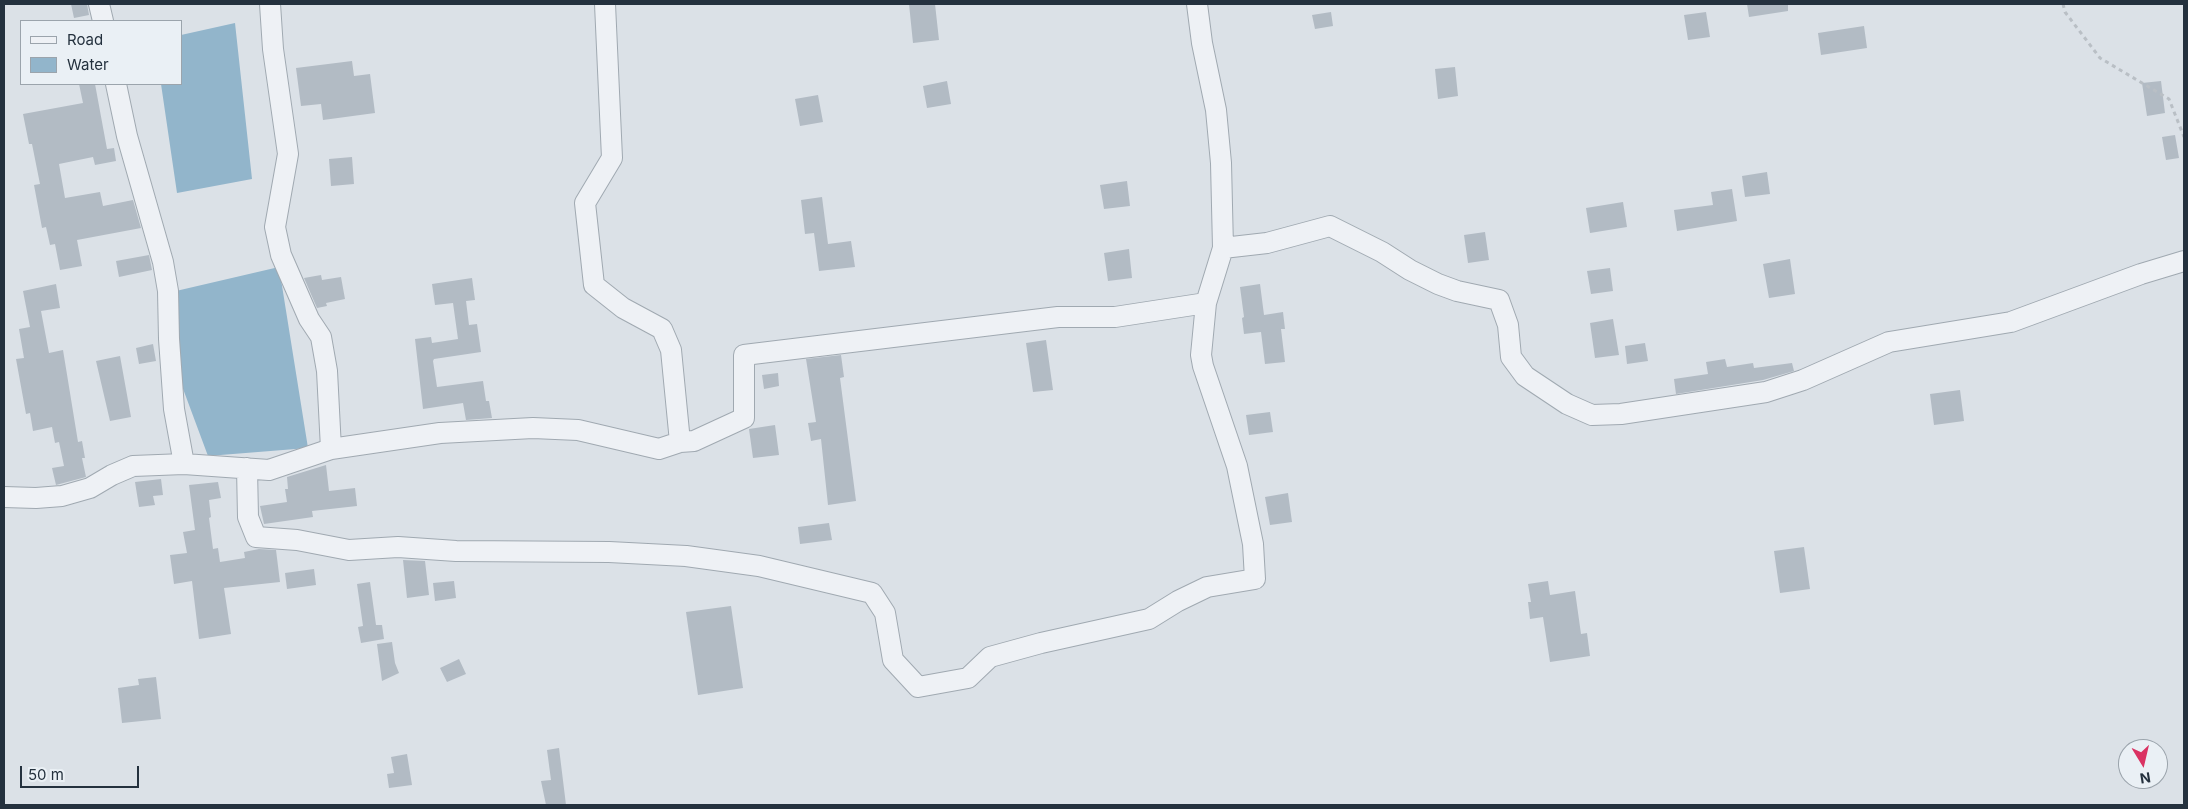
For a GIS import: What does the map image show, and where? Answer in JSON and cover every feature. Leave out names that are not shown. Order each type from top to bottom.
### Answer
[{"type":"street","points":[[99,4],[103,20]]},
{"type":"street","points":[[270,4],[273,49],[288,154],[275,227],[281,255],[309,319],[321,337],[327,371],[331,449]]},
{"type":"street","points":[[605,4],[612,158],[585,203],[594,284],[623,308],[662,329],[671,350],[680,442]]},
{"type":"street","points":[[247,468],[248,517],[256,537],[297,540],[349,550],[398,547],[456,551],[609,552],[686,556],[759,566],[872,593],[885,613],[894,660],[918,687],[968,678],[990,657],[1041,643],[1149,619],[1178,601],[1207,588],[1255,578],[1253,544],[1237,466],[1201,355],[1206,304],[1223,248],[1221,163],[1216,110],[1202,43],[1197,4]]},
{"type":"street","points":[[116,85],[127,136],[163,262],[168,291],[174,409],[184,464]]},
{"type":"street","points":[[1223,248],[1267,243],[1330,226],[1382,252],[1410,270],[1438,284],[1457,291],[1499,300],[1508,325],[1510,357],[1525,376],[1567,404],[1592,415],[1621,414],[1766,392],[1803,380],[1889,342],[2011,322],[2142,274],[2184,261]]},
{"type":"street","points":[[4,496],[36,498],[62,496],[90,488],[112,475],[133,466],[184,464],[269,470],[331,449],[440,433],[534,428],[578,430],[659,449],[680,442],[694,441],[744,418],[744,355],[1058,317],[1115,317],[1206,304]]},
{"type":"path","points":[[2063,4],[2065,12],[2100,58],[2169,98],[2184,137]]},
{"type":"water","points":[[235,23],[252,179],[177,193],[161,85],[182,85],[182,35]]},
{"type":"water","points":[[279,267],[308,448],[208,456],[179,378],[176,291]]},
{"type":"building","points":[[71,4],[87,4],[89,15],[74,18]]},
{"type":"building","points":[[909,4],[935,4],[939,40],[913,43]]},
{"type":"building","points":[[1747,4],[1788,4],[1788,11],[1749,17]]},
{"type":"building","points":[[1331,12],[1333,26],[1315,29],[1312,15]]},
{"type":"building","points":[[1706,12],[1710,37],[1688,40],[1684,15]]},
{"type":"building","points":[[1864,26],[1867,48],[1821,55],[1818,33]]},
{"type":"building","points":[[352,61],[354,76],[370,74],[375,113],[323,120],[321,104],[301,106],[296,68]]},
{"type":"building","points":[[1455,67],[1458,96],[1438,99],[1435,69]]},
{"type":"building","points":[[947,81],[951,104],[927,108],[923,86]]},
{"type":"building","points":[[2161,81],[2165,113],[2147,116],[2142,83]]},
{"type":"building","points":[[79,85],[95,85],[107,149],[114,148],[116,161],[95,165],[93,157],[59,164],[65,198],[100,192],[103,206],[133,200],[141,228],[77,240],[82,266],[60,270],[55,244],[50,245],[46,227],[42,228],[34,185],[40,184],[32,144],[29,144],[23,114],[83,103]]},
{"type":"building","points":[[818,95],[823,122],[800,126],[795,99]]},
{"type":"building","points":[[2175,135],[2179,158],[2166,160],[2162,137]]},
{"type":"building","points":[[352,157],[354,184],[331,186],[329,159]]},
{"type":"building","points":[[1767,172],[1770,194],[1745,197],[1742,176]]},
{"type":"building","points":[[1127,181],[1130,206],[1104,209],[1100,185]]},
{"type":"building","points":[[1732,189],[1737,221],[1677,231],[1674,210],[1713,205],[1711,192]]},
{"type":"building","points":[[822,197],[828,244],[851,241],[855,267],[819,271],[814,233],[805,234],[801,200]]},
{"type":"building","points":[[1623,202],[1627,227],[1590,233],[1586,208]]},
{"type":"building","points":[[1485,232],[1489,260],[1468,263],[1464,235]]},
{"type":"building","points":[[1129,249],[1132,278],[1108,281],[1104,253]]},
{"type":"building","points":[[149,255],[152,270],[119,277],[116,261]]},
{"type":"building","points":[[1790,259],[1795,294],[1769,298],[1763,264]]},
{"type":"building","points":[[1610,268],[1613,291],[1591,294],[1587,271]]},
{"type":"building","points":[[321,275],[322,280],[341,277],[345,299],[326,303],[327,306],[317,308],[304,278]]},
{"type":"building","points":[[472,278],[475,300],[466,301],[469,325],[477,324],[481,352],[434,359],[433,361],[437,387],[483,381],[486,401],[489,401],[492,418],[466,420],[463,403],[423,409],[415,339],[431,337],[432,343],[458,339],[453,303],[435,305],[432,284]]},
{"type":"building","points":[[56,284],[60,308],[41,311],[49,353],[63,350],[78,442],[82,441],[85,458],[82,458],[86,477],[56,485],[52,468],[64,466],[59,442],[55,443],[52,427],[33,431],[30,413],[26,414],[16,359],[24,358],[19,329],[30,327],[23,291]]},
{"type":"building","points":[[1260,284],[1264,315],[1283,312],[1285,329],[1281,329],[1285,362],[1265,364],[1261,332],[1244,334],[1240,287]]},
{"type":"building","points":[[1613,319],[1619,355],[1595,358],[1590,323]]},
{"type":"building","points":[[1046,340],[1053,390],[1033,392],[1026,343]]},
{"type":"building","points":[[1645,343],[1648,361],[1627,364],[1625,346]]},
{"type":"building","points":[[153,344],[156,361],[139,364],[136,348]]},
{"type":"building","points":[[841,355],[844,377],[840,378],[856,501],[828,505],[821,439],[811,441],[808,423],[816,422],[806,359]]},
{"type":"building","points":[[120,356],[131,417],[110,421],[96,361]]},
{"type":"building","points":[[1725,359],[1727,367],[1753,363],[1754,368],[1792,363],[1794,371],[1763,380],[1676,394],[1674,379],[1708,374],[1706,362]]},
{"type":"building","points":[[778,373],[779,386],[764,389],[762,375]]},
{"type":"building","points":[[1960,390],[1964,421],[1934,425],[1930,394]]},
{"type":"building","points":[[1270,412],[1273,432],[1249,435],[1246,415]]},
{"type":"building","points":[[775,425],[779,455],[753,458],[749,429]]},
{"type":"building","points":[[326,465],[329,491],[355,488],[357,506],[312,511],[313,517],[264,524],[260,506],[287,502],[285,489],[288,489],[287,477]]},
{"type":"building","points":[[161,479],[163,495],[153,496],[155,505],[139,507],[135,482]]},
{"type":"building","points":[[218,482],[221,498],[209,500],[211,517],[209,518],[213,549],[218,548],[220,562],[245,558],[244,552],[259,549],[276,550],[280,582],[224,588],[231,634],[199,639],[192,581],[174,584],[170,555],[187,553],[183,532],[195,530],[189,485]]},
{"type":"building","points":[[1288,493],[1292,522],[1270,525],[1265,497]]},
{"type":"building","points":[[829,523],[832,540],[800,544],[798,527]]},
{"type":"building","points":[[1804,547],[1810,589],[1780,593],[1774,551]]},
{"type":"building","points":[[403,560],[425,561],[429,595],[407,598]]},
{"type":"building","points":[[314,569],[316,585],[287,589],[285,573]]},
{"type":"building","points":[[454,581],[456,598],[435,601],[433,583]]},
{"type":"building","points":[[1548,581],[1550,595],[1575,591],[1581,634],[1587,633],[1590,656],[1550,662],[1543,617],[1530,619],[1528,602],[1531,602],[1528,584]]},
{"type":"building","points":[[370,582],[376,625],[382,625],[384,639],[361,643],[358,627],[363,626],[357,584]]},
{"type":"building","points":[[731,606],[743,688],[698,695],[686,612]]},
{"type":"building","points":[[392,642],[395,663],[399,673],[382,681],[377,644]]},
{"type":"building","points":[[459,659],[466,674],[447,682],[440,668]]},
{"type":"building","points":[[156,677],[161,719],[122,723],[118,688],[139,685],[138,679]]},
{"type":"building","points":[[559,748],[566,805],[546,805],[541,781],[551,780],[547,750]]},
{"type":"building","points":[[407,754],[412,785],[389,788],[387,774],[394,773],[391,757]]}]
